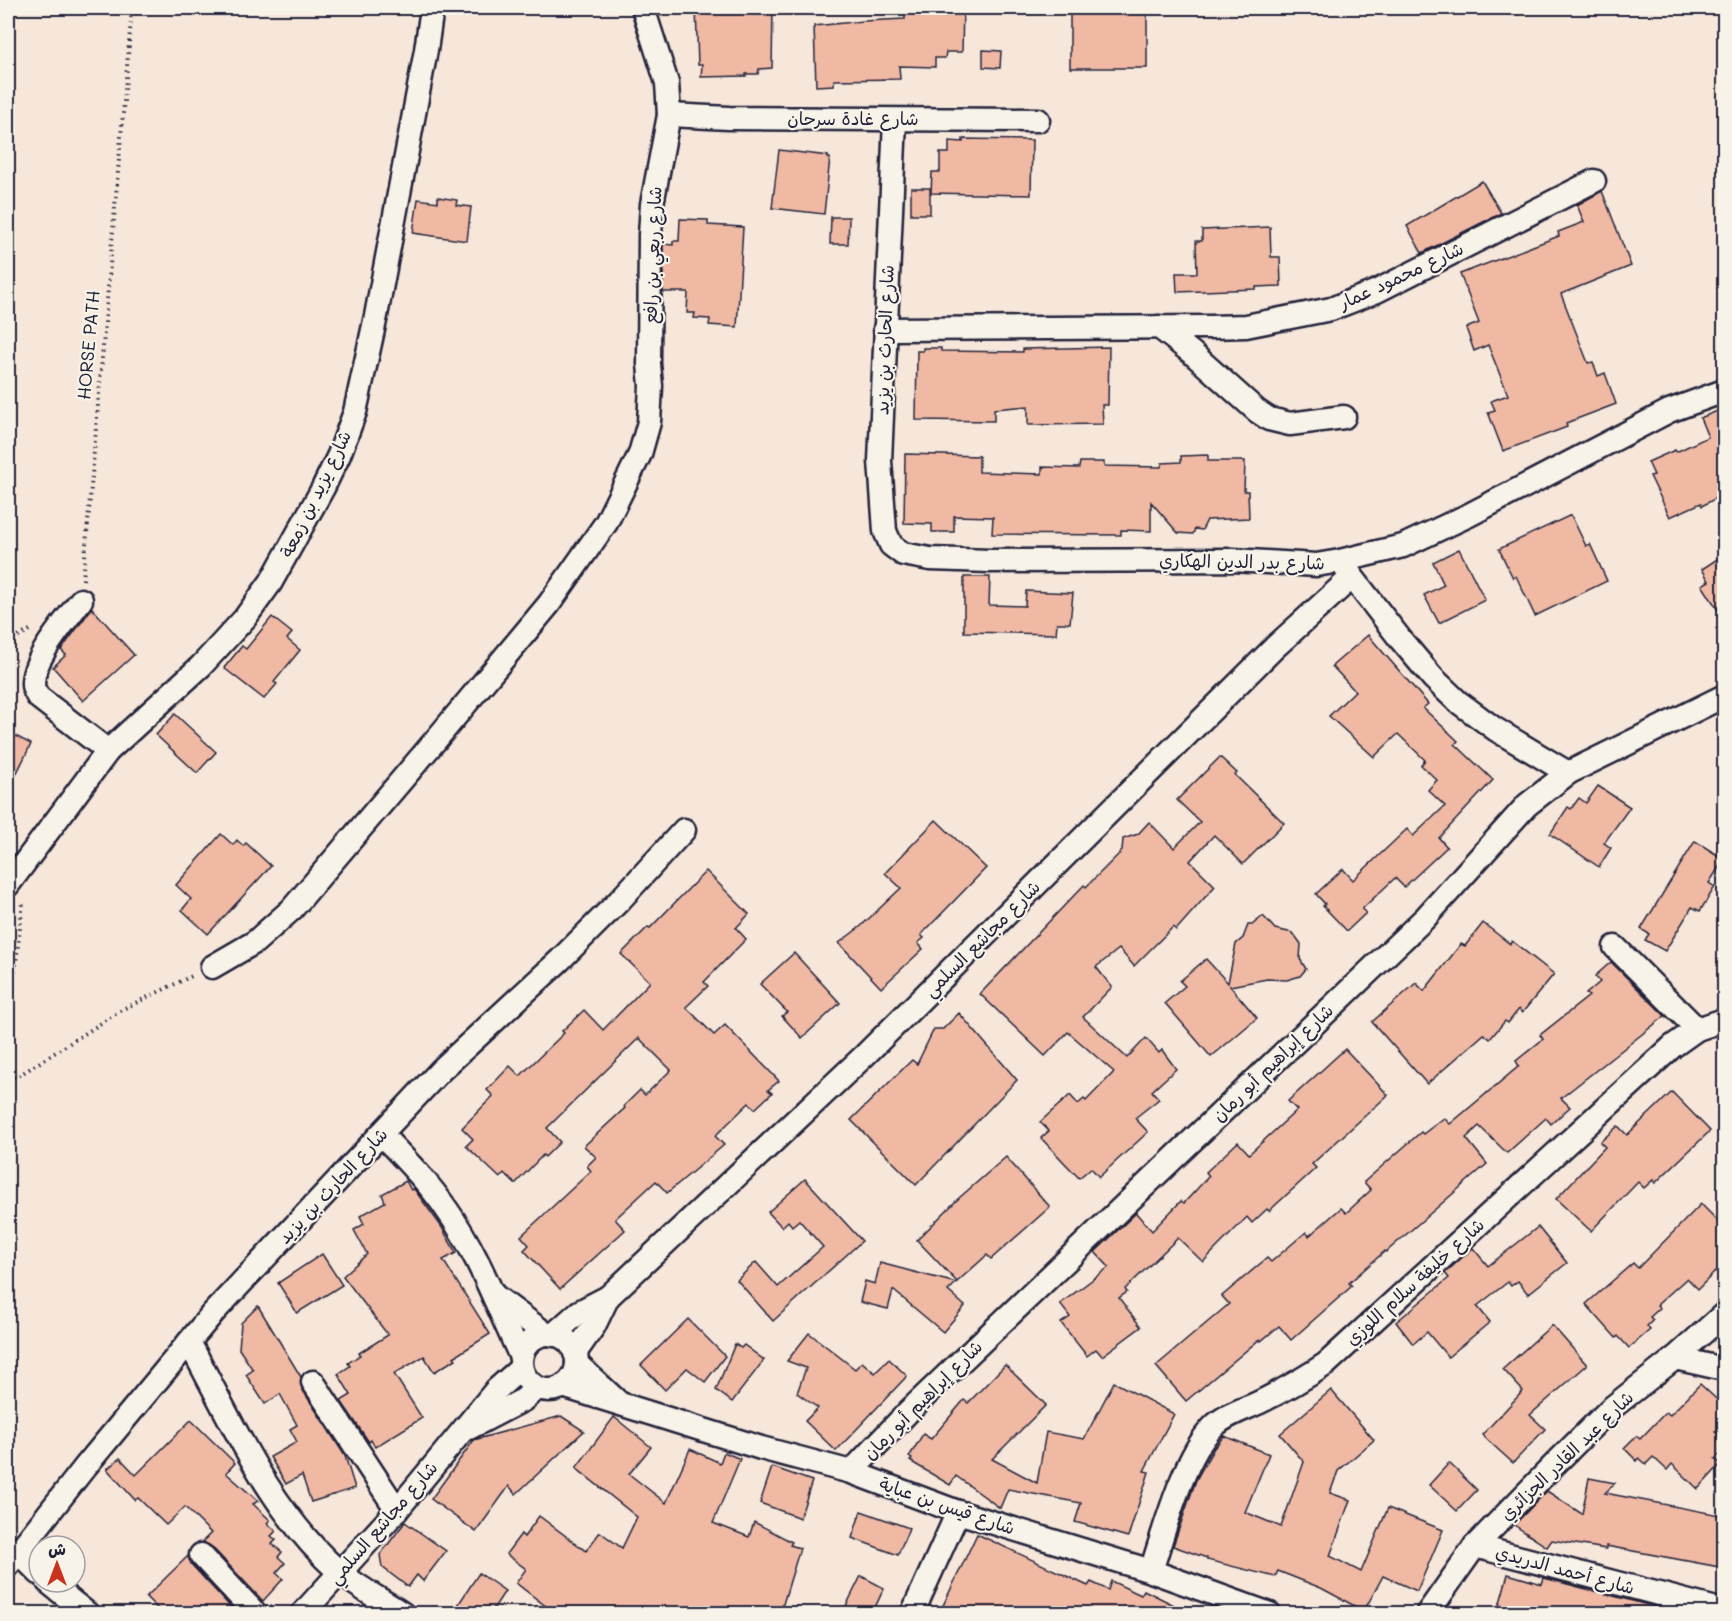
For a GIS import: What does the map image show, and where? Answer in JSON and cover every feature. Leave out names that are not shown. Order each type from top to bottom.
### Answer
[{"type":"street","name":"شارع يزيد بن زمعة","points":[[16,888],[108,751],[201,666],[245,618],[271,582],[339,455],[355,412],[376,316],[432,8]]},
{"type":"street","name":"شارع ربعي بن رافع","points":[[213,967],[255,942],[292,909],[549,604],[606,523],[640,454],[649,422],[651,386],[649,364],[652,204],[669,115],[667,83],[643,8]]},
{"type":"street","name":"شارع غادة سرحان","points":[[669,115],[729,118],[1038,120]]},
{"type":"street","name":"شارع الحارث بن يزيد","points":[[895,120],[880,461],[885,531],[891,545],[903,554]]},
{"type":"street","name":"شارع محمود عمار","points":[[885,329],[1246,326],[1331,309],[1377,291],[1594,181]]},
{"type":"street","points":[[1159,327],[1269,419],[1290,424],[1344,417]]},
{"type":"street","name":"شارع بدر الدين الهكاري","points":[[903,554],[930,559],[990,561],[1233,560],[1346,569],[1403,546],[1469,515],[1669,411],[1725,391]]},
{"type":"street","points":[[1346,569],[1433,678],[1457,701],[1496,729],[1568,773]]},
{"type":"street","name":"شارع مجاشع السلمي","points":[[550,1334],[579,1312],[608,1297],[864,1056],[1275,647],[1346,569]]},
{"type":"street","points":[[81,600],[44,652],[34,674],[33,687],[38,697],[108,751]]},
{"type":"street","name":"شارع إبراهيم أبو رمان","points":[[851,1472],[908,1412],[1425,918],[1527,805],[1568,773],[1725,696]]},
{"type":"street","name":"شارع الحارث بن يزيد","points":[[13,1558],[213,1313],[441,1070],[560,960],[619,901],[684,830]]},
{"type":"street","points":[[1615,947],[1697,1029]]},
{"type":"street","name":"شارع خليفة سلام اللوزي","points":[[1151,1571],[1177,1493],[1198,1446],[1214,1426],[1235,1413],[1292,1386],[1326,1364],[1673,1046],[1697,1029],[1725,1020]]},
{"type":"street","points":[[381,1134],[417,1172],[447,1209],[471,1248],[495,1296],[527,1380],[537,1388],[550,1390],[563,1386],[573,1377],[576,1359],[567,1341],[550,1334],[495,1296]]},
{"type":"street","name":"شارع مجاشع السلمي","points":[[576,1359],[608,1297]]},
{"type":"street","name":"شارع عبد القادر الجزائري","points":[[1427,1614],[1475,1546],[1609,1410],[1675,1358],[1725,1314]]},
{"type":"street","points":[[521,1362],[524,1348],[530,1341],[550,1334]]},
{"type":"street","points":[[189,1342],[257,1470],[292,1524],[340,1573],[403,1614]]},
{"type":"street","points":[[1675,1358],[1725,1369]]},
{"type":"street","name":"شارع قيس بن عباية","points":[[576,1359],[622,1405]]},
{"type":"street","name":"شارع مجاشع السلمي","points":[[302,1614],[397,1510],[521,1362]]},
{"type":"street","points":[[313,1382],[397,1510]]},
{"type":"street","name":"شارع قيس بن عباية","points":[[563,1386],[851,1472],[958,1512],[1151,1571],[1270,1614]]},
{"type":"street","name":"شارع مجاشع السلمي","points":[[462,1431],[523,1400],[537,1388]]},
{"type":"street","points":[[912,1614],[958,1512]]},
{"type":"street","name":"شارع أحمد الدريدي","points":[[1475,1546],[1725,1611]]},
{"type":"street","points":[[201,1555],[256,1614]]},
{"type":"street","points":[[13,1558],[27,1566]]},
{"type":"street","points":[[63,1594],[88,1614]]},
{"type":"path","points":[[8,20],[12,8]]},
{"type":"path","name":"HORSE PATH","points":[[81,600],[132,8]]},
{"type":"path","points":[[8,643],[35,627]]},
{"type":"path","points":[[8,1031],[16,888]]},
{"type":"path","points":[[8,1075],[15,1078],[125,1008],[213,967]]},
{"type":"building","points":[[696,8],[773,8],[772,68],[759,69],[758,74],[746,74],[746,76],[701,77],[702,65],[698,65]]},
{"type":"building","points":[[905,8],[963,8],[962,52],[946,52],[945,58],[935,58],[935,67],[899,66],[900,79],[834,80],[834,85],[816,86],[814,26],[905,19]]},
{"type":"building","points":[[1070,8],[1147,8],[1147,68],[1070,68]]},
{"type":"building","points":[[983,50],[1001,51],[1000,68],[983,67]]},
{"type":"building","points":[[963,139],[1032,140],[1031,195],[931,193],[932,172],[940,172],[940,153],[949,153],[949,141],[963,142]]},
{"type":"building","points":[[779,150],[830,158],[824,214],[772,208]]},
{"type":"building","points":[[1482,181],[1501,213],[1422,253],[1407,226]]},
{"type":"building","points":[[911,188],[930,188],[930,214],[911,214]]},
{"type":"building","points":[[1602,191],[1631,266],[1561,294],[1588,363],[1593,362],[1598,376],[1605,373],[1616,404],[1566,423],[1567,427],[1503,451],[1488,412],[1495,410],[1491,401],[1508,395],[1488,345],[1474,351],[1466,328],[1479,323],[1460,274],[1559,236],[1558,232],[1584,222],[1577,205]]},
{"type":"building","points":[[438,197],[457,200],[456,205],[471,207],[467,241],[413,233],[418,199],[438,202]]},
{"type":"building","points":[[831,217],[849,217],[848,244],[830,244]]},
{"type":"building","points":[[680,219],[708,220],[708,225],[743,227],[737,327],[709,325],[710,319],[694,318],[695,313],[687,313],[688,292],[663,292],[663,244],[673,245],[673,241],[679,241]]},
{"type":"building","points":[[1270,227],[1271,257],[1280,257],[1281,286],[1177,292],[1176,273],[1197,273],[1196,241],[1202,241],[1202,230]]},
{"type":"building","points":[[1109,347],[1108,405],[1102,405],[1103,424],[1028,425],[1028,406],[994,409],[994,421],[916,420],[917,351],[923,351],[923,348],[941,348],[941,351],[1023,352],[1023,349]]},
{"type":"building","points":[[1725,408],[1725,493],[1702,506],[1701,503],[1670,517],[1650,476],[1654,475],[1648,462],[1708,437],[1700,418]]},
{"type":"building","points":[[905,454],[979,456],[979,472],[1042,474],[1042,467],[1079,468],[1080,462],[1104,462],[1104,466],[1161,467],[1162,463],[1181,462],[1181,456],[1208,455],[1208,461],[1245,461],[1244,491],[1248,491],[1249,518],[1207,520],[1202,530],[1195,529],[1193,534],[1178,533],[1151,502],[1151,531],[1121,530],[1121,535],[992,534],[993,517],[954,516],[954,532],[932,532],[932,524],[904,523]]},
{"type":"building","points":[[1571,515],[1586,546],[1590,544],[1607,581],[1535,616],[1516,576],[1513,578],[1499,549]]},
{"type":"building","points":[[1459,549],[1485,600],[1439,623],[1424,595],[1444,585],[1433,562]]},
{"type":"building","points":[[1725,554],[1725,621],[1702,585],[1709,581],[1702,569]]},
{"type":"building","points":[[964,577],[990,577],[989,605],[1025,606],[1026,591],[1073,593],[1070,623],[1057,623],[1056,634],[964,632]]},
{"type":"building","points":[[92,608],[134,655],[83,701],[53,667],[66,655],[61,650]]},
{"type":"building","points":[[272,617],[292,633],[287,639],[300,650],[274,682],[277,684],[264,699],[224,668],[242,646],[246,649]]},
{"type":"building","points":[[1368,635],[1428,704],[1423,708],[1458,741],[1455,744],[1493,780],[1439,838],[1447,847],[1404,887],[1395,878],[1362,909],[1366,913],[1347,931],[1323,906],[1325,904],[1316,894],[1343,869],[1353,880],[1407,829],[1413,836],[1445,806],[1428,790],[1437,780],[1421,765],[1425,760],[1398,734],[1374,757],[1329,716],[1355,691],[1332,666]]},
{"type":"building","points":[[175,714],[216,752],[197,773],[156,735]]},
{"type":"building","points":[[8,732],[31,744],[8,791]]},
{"type":"building","points":[[1220,757],[1284,823],[1243,864],[1214,835],[1190,861],[1215,886],[1176,930],[1173,927],[1134,966],[1119,949],[1096,967],[1112,987],[1083,1017],[1127,1058],[1146,1038],[1159,1053],[1162,1050],[1176,1069],[1152,1091],[1159,1099],[1135,1118],[1148,1132],[1099,1177],[1091,1168],[1079,1178],[1041,1138],[1049,1131],[1040,1122],[1070,1095],[1078,1104],[1084,1099],[1086,1101],[1114,1072],[1068,1032],[1045,1056],[980,994],[1084,885],[1086,887],[1122,851],[1123,839],[1138,834],[1149,822],[1174,848],[1200,822],[1177,800]]},
{"type":"building","points":[[1598,786],[1630,807],[1604,843],[1611,848],[1599,867],[1550,834],[1568,807],[1571,809],[1579,798],[1586,803]]},
{"type":"building","points":[[936,820],[986,868],[921,935],[924,938],[918,943],[923,949],[881,988],[839,943],[860,927],[901,888],[885,873]]},
{"type":"building","points":[[221,834],[233,845],[237,840],[243,846],[246,843],[271,866],[208,934],[182,910],[191,899],[176,885]]},
{"type":"building","points":[[1695,841],[1724,859],[1709,883],[1715,887],[1700,911],[1692,907],[1665,951],[1645,940],[1649,934],[1641,929]]},
{"type":"building","points":[[706,871],[749,914],[736,928],[746,939],[704,982],[708,986],[686,1007],[714,1035],[725,1025],[779,1081],[768,1090],[772,1093],[755,1109],[749,1103],[715,1136],[724,1145],[704,1162],[667,1193],[656,1181],[615,1219],[625,1230],[560,1289],[524,1250],[529,1245],[521,1236],[591,1171],[587,1166],[596,1157],[584,1146],[625,1108],[624,1106],[640,1090],[645,1095],[671,1070],[639,1038],[547,1128],[560,1142],[545,1157],[543,1155],[515,1184],[504,1173],[500,1178],[466,1146],[473,1139],[462,1128],[493,1096],[487,1090],[510,1066],[520,1076],[584,1010],[603,1030],[650,982],[621,954]]},
{"type":"building","points":[[1263,916],[1275,929],[1293,933],[1301,944],[1300,959],[1306,969],[1300,976],[1287,980],[1267,979],[1230,986],[1257,1018],[1211,1057],[1165,1003],[1185,986],[1180,981],[1206,959],[1228,983],[1236,944],[1243,938],[1248,925],[1252,925]]},
{"type":"building","points":[[1483,923],[1510,944],[1512,941],[1554,974],[1522,1013],[1519,1009],[1508,1023],[1505,1021],[1490,1039],[1484,1034],[1427,1084],[1372,1022],[1416,983],[1424,991],[1461,944],[1465,946]]},
{"type":"building","points":[[794,953],[840,1003],[802,1038],[782,1016],[787,1012],[760,984]]},
{"type":"building","points":[[1611,962],[1665,1016],[1561,1098],[1570,1107],[1551,1124],[1546,1118],[1507,1153],[1479,1126],[1466,1138],[1487,1164],[1349,1283],[1352,1286],[1291,1340],[1279,1326],[1261,1341],[1260,1339],[1186,1401],[1156,1366],[1229,1304],[1222,1296],[1267,1258],[1271,1262],[1306,1232],[1309,1236],[1341,1208],[1346,1213],[1371,1190],[1364,1182],[1421,1132],[1423,1134],[1444,1118],[1450,1124],[1519,1066],[1516,1061],[1543,1039],[1540,1035],[1589,996],[1586,994],[1600,982],[1595,976]]},
{"type":"building","points":[[959,1013],[1017,1080],[916,1185],[851,1120],[912,1060],[917,1064],[934,1029],[943,1029]]},
{"type":"building","points":[[1345,1049],[1388,1095],[1312,1164],[1316,1168],[1269,1211],[1267,1209],[1252,1223],[1247,1217],[1203,1262],[1178,1238],[1125,1289],[1127,1292],[1119,1298],[1141,1327],[1102,1356],[1096,1349],[1087,1356],[1061,1323],[1070,1317],[1060,1304],[1109,1267],[1095,1252],[1136,1213],[1152,1231],[1181,1201],[1184,1203],[1209,1176],[1206,1172],[1238,1142],[1249,1154],[1297,1110],[1288,1101]]},
{"type":"building","points":[[1672,1092],[1710,1131],[1655,1183],[1653,1180],[1644,1188],[1638,1182],[1591,1231],[1556,1199],[1605,1147],[1600,1142],[1618,1126],[1627,1135]]},
{"type":"building","points":[[1006,1157],[1050,1207],[991,1259],[987,1255],[957,1282],[917,1240],[959,1198]]},
{"type":"building","points":[[805,1179],[862,1241],[773,1321],[737,1280],[756,1262],[778,1287],[823,1247],[799,1220],[792,1226],[788,1221],[782,1227],[768,1212]]},
{"type":"building","points":[[406,1181],[441,1226],[456,1253],[443,1260],[490,1334],[434,1372],[424,1356],[394,1374],[422,1418],[375,1447],[371,1440],[369,1442],[341,1401],[351,1395],[338,1374],[350,1366],[348,1363],[360,1355],[359,1353],[388,1335],[343,1276],[367,1254],[354,1230],[364,1224],[360,1216],[385,1202],[382,1194]]},
{"type":"building","points":[[1701,1204],[1725,1228],[1725,1262],[1698,1289],[1687,1278],[1657,1305],[1660,1308],[1650,1317],[1653,1320],[1647,1326],[1650,1330],[1629,1348],[1618,1336],[1616,1338],[1586,1304],[1633,1263],[1638,1268]]},
{"type":"building","points":[[1538,1227],[1567,1263],[1528,1294],[1518,1281],[1511,1286],[1508,1282],[1477,1306],[1490,1322],[1448,1357],[1427,1332],[1413,1344],[1396,1322],[1449,1278],[1445,1273],[1473,1248],[1488,1266]]},
{"type":"building","points":[[322,1254],[342,1285],[297,1313],[278,1283]]},
{"type":"building","points":[[880,1263],[956,1283],[948,1291],[965,1306],[943,1332],[893,1290],[888,1309],[860,1302],[865,1281],[875,1284]]},
{"type":"building","points":[[258,1306],[301,1377],[302,1389],[345,1456],[355,1488],[311,1502],[302,1475],[286,1484],[270,1457],[297,1442],[290,1429],[297,1425],[280,1394],[265,1404],[246,1375],[253,1370],[239,1349],[241,1323]]},
{"type":"building","points":[[688,1319],[725,1356],[705,1382],[687,1368],[665,1390],[641,1365]]},
{"type":"building","points":[[1552,1325],[1587,1365],[1530,1415],[1545,1429],[1513,1463],[1482,1435],[1523,1391],[1503,1369]]},
{"type":"building","points":[[809,1333],[855,1369],[862,1362],[875,1373],[889,1359],[907,1376],[836,1451],[805,1421],[818,1408],[797,1393],[806,1368],[787,1361]]},
{"type":"building","points":[[735,1344],[741,1348],[744,1345],[764,1360],[732,1402],[716,1390]]},
{"type":"building","points":[[1005,1365],[1046,1405],[992,1459],[1037,1483],[1046,1432],[1084,1439],[1114,1382],[1174,1414],[1144,1471],[1149,1472],[1128,1537],[1075,1522],[1081,1503],[1008,1489],[1000,1508],[956,1476],[950,1485],[910,1461],[912,1459],[909,1457],[923,1434],[931,1439],[964,1400],[968,1403]]},
{"type":"building","points":[[1700,1384],[1725,1407],[1725,1422],[1715,1432],[1725,1440],[1725,1449],[1715,1459],[1721,1464],[1698,1489],[1672,1464],[1667,1470],[1653,1457],[1646,1464],[1639,1458],[1637,1461],[1624,1448],[1636,1436],[1640,1439],[1666,1412],[1670,1415]]},
{"type":"building","points":[[1331,1390],[1374,1440],[1338,1471],[1330,1493],[1350,1500],[1330,1556],[1361,1572],[1388,1508],[1443,1530],[1417,1591],[1383,1576],[1364,1611],[1321,1588],[1278,1571],[1275,1577],[1207,1560],[1207,1558],[1173,1546],[1196,1480],[1214,1448],[1224,1436],[1269,1454],[1245,1512],[1281,1527],[1304,1462],[1280,1434]]},
{"type":"building","points":[[561,1416],[584,1431],[516,1494],[509,1486],[476,1532],[431,1499],[474,1440]]},
{"type":"building","points":[[614,1417],[651,1447],[629,1474],[666,1503],[690,1449],[720,1463],[724,1452],[740,1459],[713,1523],[749,1537],[754,1522],[792,1542],[790,1545],[800,1548],[780,1614],[556,1614],[516,1583],[526,1569],[506,1554],[521,1534],[524,1537],[539,1516],[586,1551],[600,1532],[622,1548],[637,1517],[576,1468]]},
{"type":"building","points":[[191,1420],[235,1463],[226,1473],[258,1501],[253,1504],[270,1520],[267,1523],[276,1531],[271,1536],[276,1540],[272,1544],[282,1552],[278,1557],[285,1563],[276,1573],[283,1579],[263,1601],[211,1546],[202,1542],[211,1533],[185,1507],[166,1525],[138,1498],[135,1500],[107,1469],[120,1458],[136,1475]]},
{"type":"building","points":[[1449,1463],[1477,1490],[1457,1511],[1429,1485]]},
{"type":"building","points":[[772,1467],[812,1481],[800,1518],[760,1503]]},
{"type":"building","points":[[1589,1478],[1615,1483],[1605,1493],[1725,1516],[1725,1568],[1606,1546],[1606,1549],[1552,1540],[1547,1547],[1514,1525],[1547,1491],[1582,1514]]},
{"type":"building","points":[[861,1511],[909,1528],[898,1555],[852,1538]]},
{"type":"building","points":[[405,1522],[446,1551],[423,1581],[417,1575],[408,1587],[382,1567],[380,1555]]},
{"type":"building","points":[[977,1534],[1088,1586],[1091,1582],[1108,1590],[1111,1581],[1141,1595],[1144,1590],[1192,1614],[939,1614]]},
{"type":"building","points":[[188,1556],[191,1564],[237,1614],[163,1614],[146,1597]]},
{"type":"building","points":[[479,1573],[505,1591],[490,1614],[452,1614]]},
{"type":"building","points":[[1508,1574],[1542,1584],[1544,1578],[1671,1611],[1671,1614],[1508,1614],[1498,1610]]},
{"type":"building","points":[[861,1576],[884,1588],[872,1614],[842,1614]]}]
